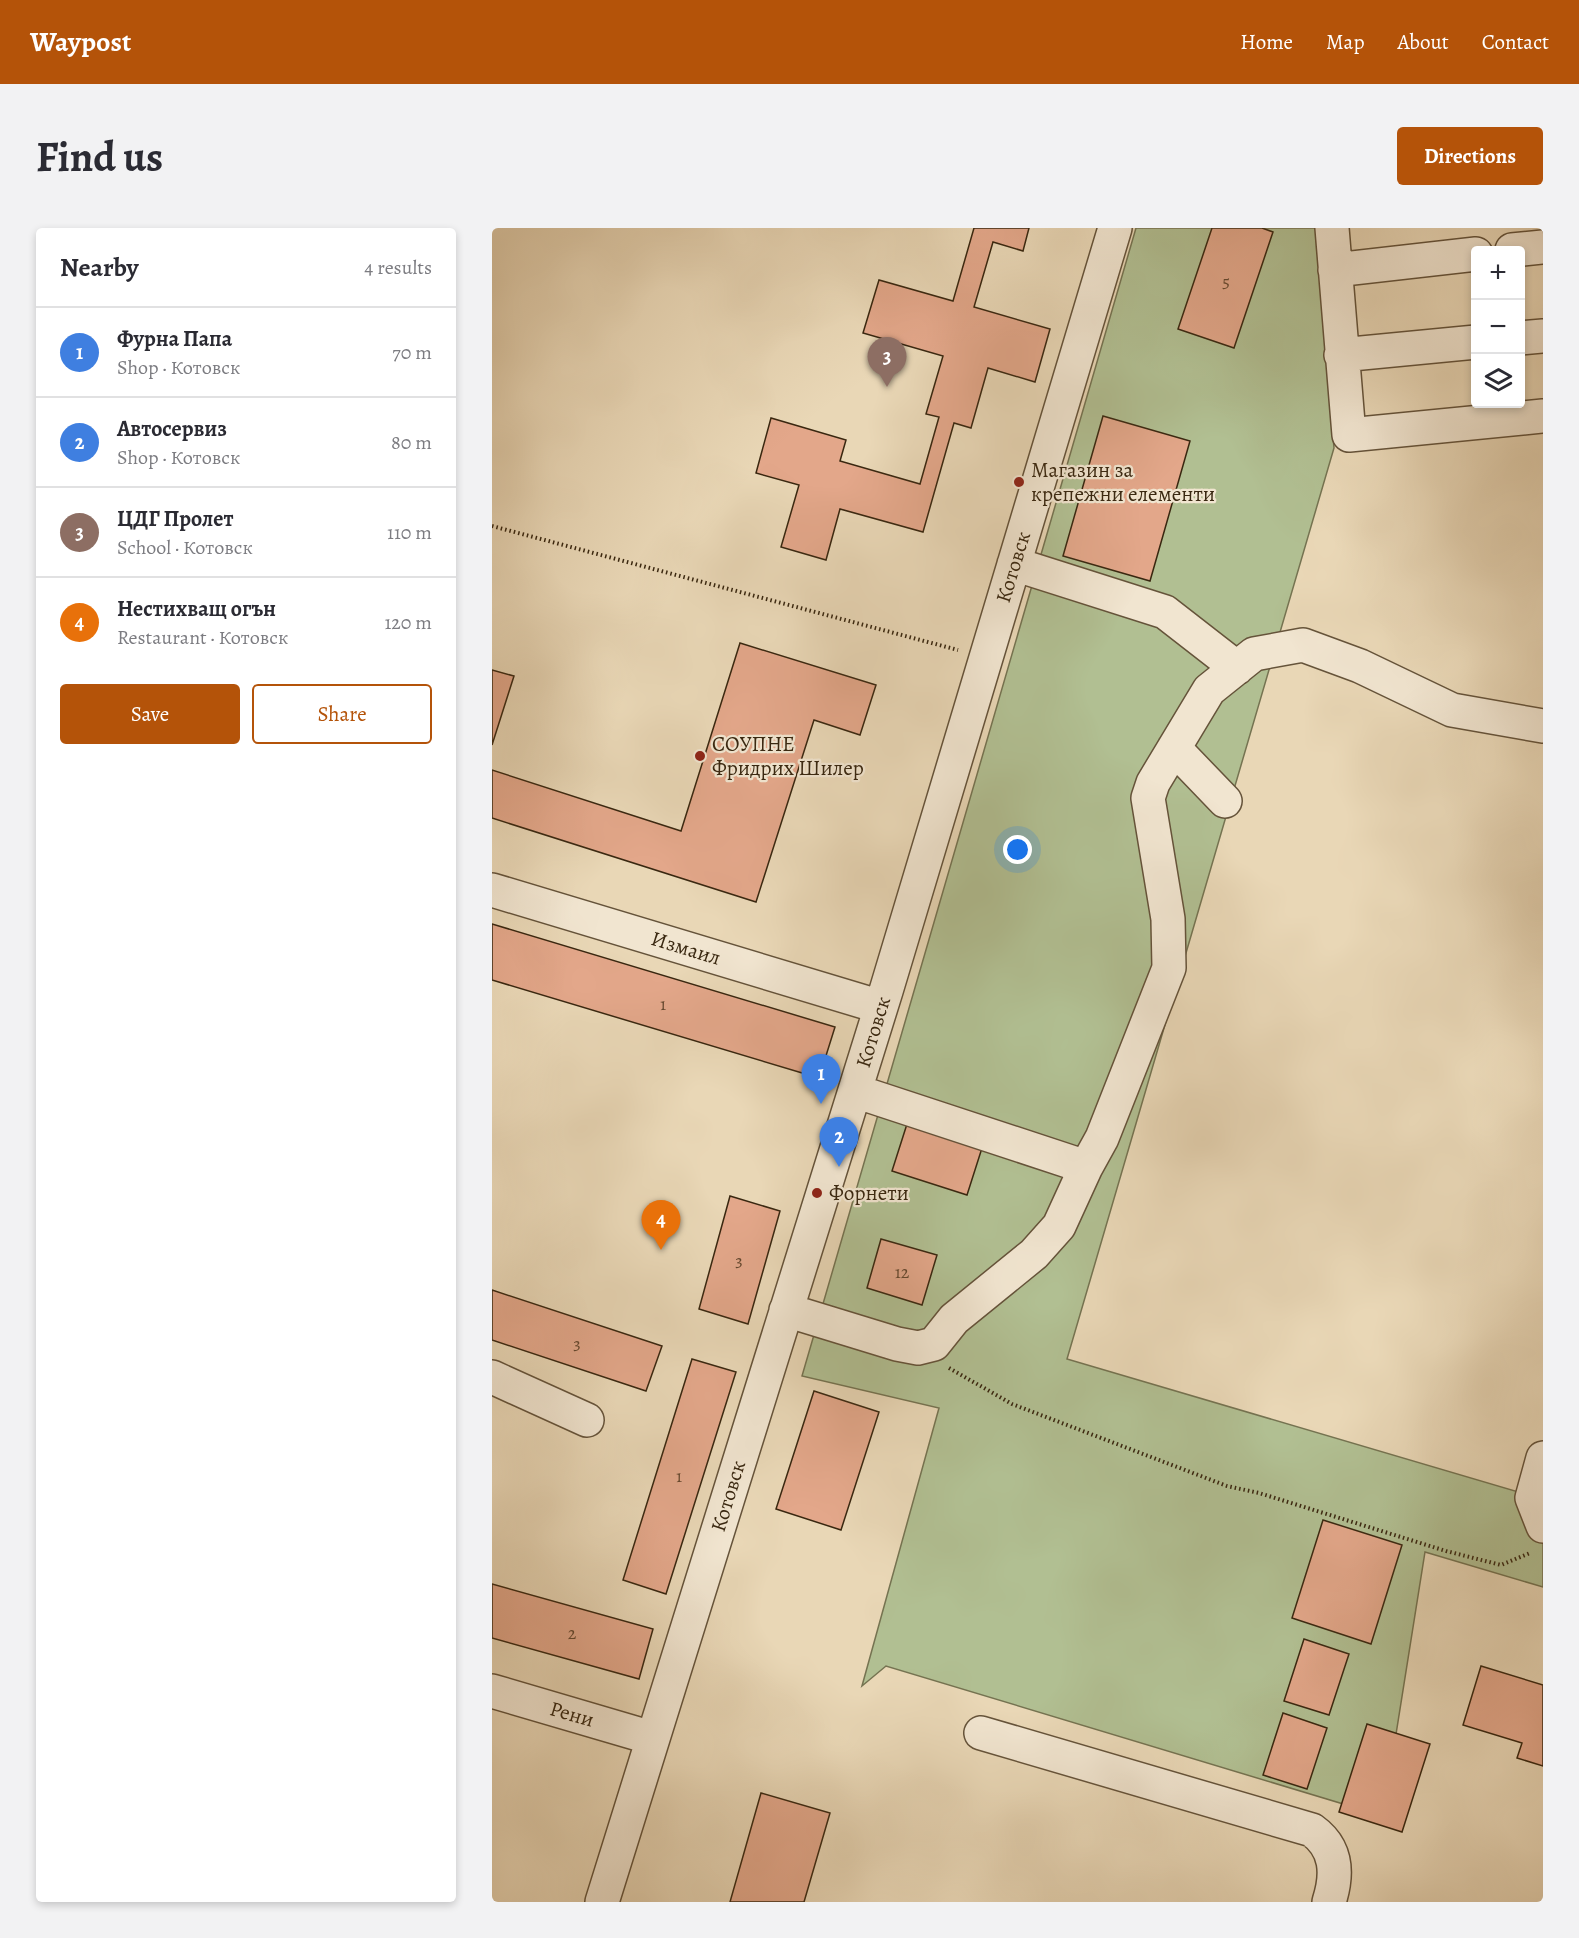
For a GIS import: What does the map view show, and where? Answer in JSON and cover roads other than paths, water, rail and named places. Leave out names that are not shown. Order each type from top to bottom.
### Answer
[{"type":"street","name":"Котовск","points":[[602,1902],[855,1091],[1115,228]]},
{"type":"street","points":[[1332,228],[1349,435],[1543,416]]},
{"type":"street","points":[[1525,249],[1543,247]]},
{"type":"street","points":[[1335,270],[1471,255]]},
{"type":"street","points":[[1525,338],[1543,336]]},
{"type":"street","points":[[1341,354],[1471,342]]},
{"type":"street","points":[[1014,564],[1165,612],[1237,668]]},
{"type":"street","points":[[786,1310],[897,1344],[918,1348],[934,1344],[954,1319],[1034,1254],[1059,1226],[1102,1138],[1169,968],[1168,919],[1148,798],[1153,783],[1209,690],[1254,654],[1302,645],[1351,663],[1452,710],[1543,726]]},
{"type":"street","points":[[1174,748],[1225,801]]},
{"type":"street","name":"Измаил","points":[[492,890],[881,1006]]},
{"type":"street","points":[[855,1091],[1086,1167]]},
{"type":"street","points":[[492,1377],[587,1420]]},
{"type":"street","points":[[1538,1537],[1532,1498],[1543,1458]]},
{"type":"street","name":"Рени","points":[[492,1690],[652,1738]]},
{"type":"street","points":[[981,1732],[1312,1830],[1324,1839],[1332,1853],[1335,1876],[1329,1902]]},
{"type":"place","name":"ЦДГ Пролет","points":[[887,387]]},
{"type":"place","name":"Магазин за крепежни елементи","points":[[1019,482]]},
{"type":"place","name":"СОУПНЕ Фридрих Шилер","points":[[700,756]]},
{"type":"place","name":"Фурна Папа","points":[[821,1104]]},
{"type":"place","name":"Автосервиз","points":[[839,1167]]},
{"type":"place","name":"Форнети","points":[[817,1193]]},
{"type":"place","name":"Нестихващ огън","points":[[661,1250]]}]
